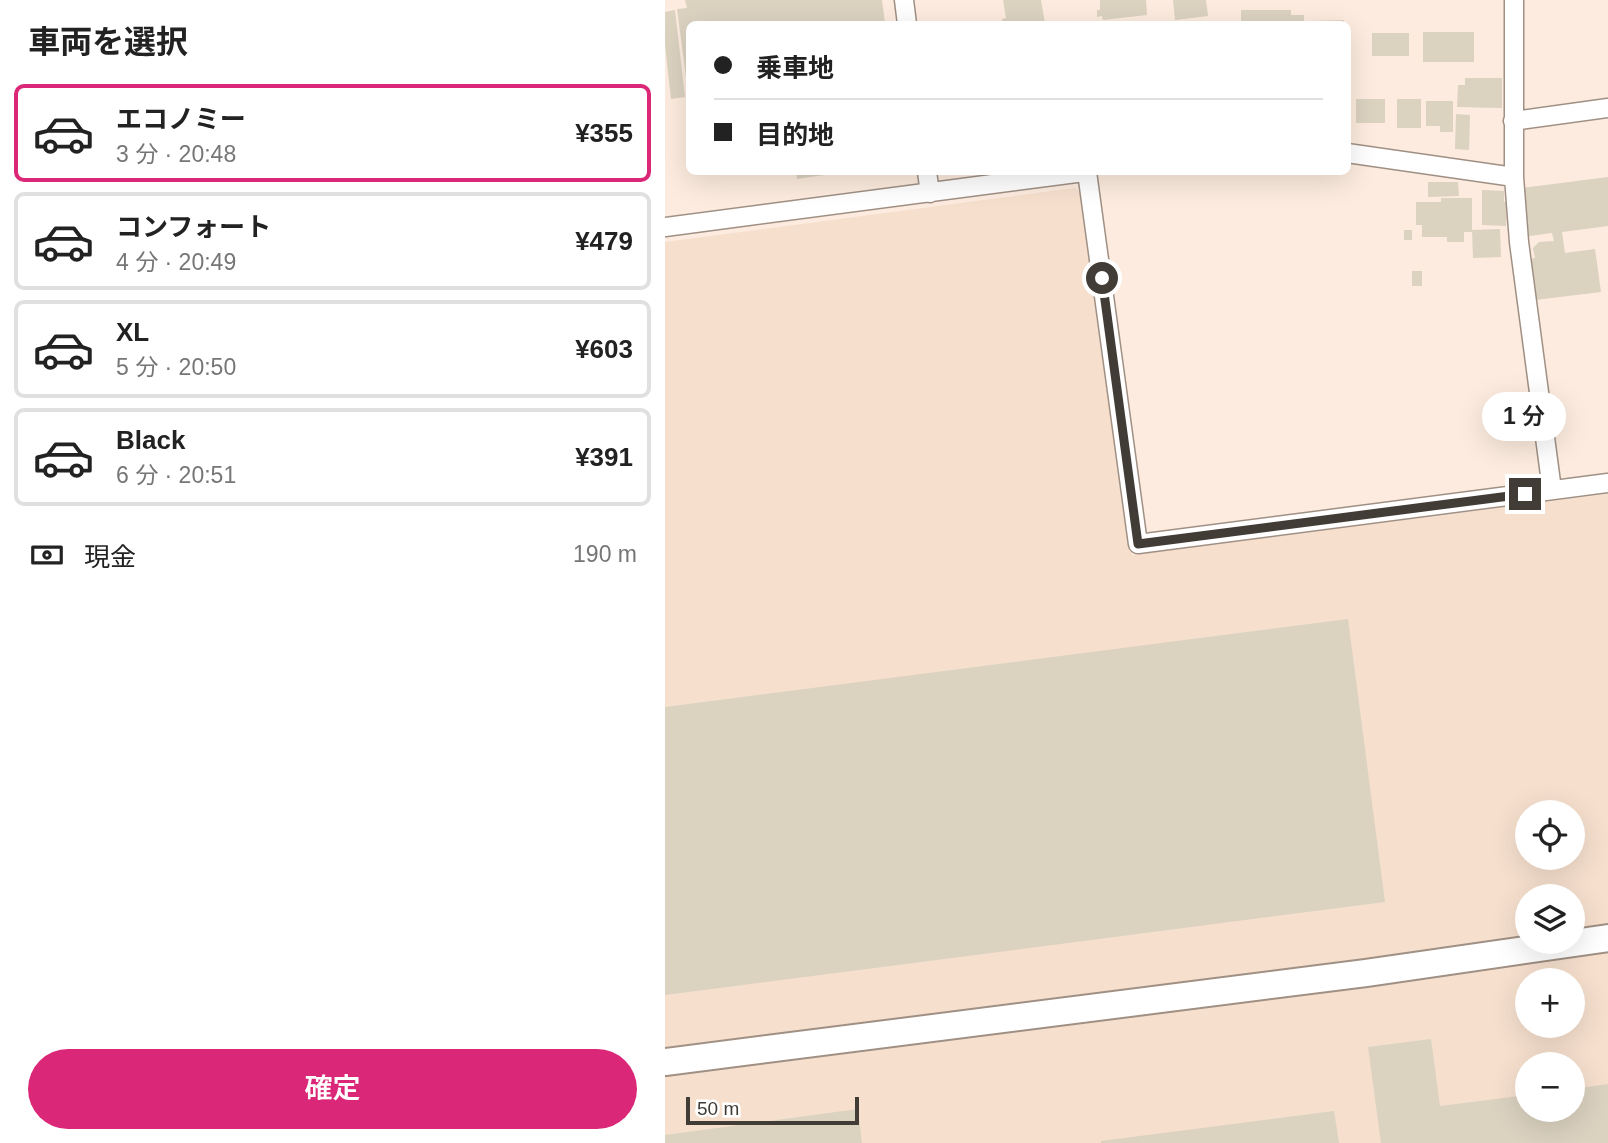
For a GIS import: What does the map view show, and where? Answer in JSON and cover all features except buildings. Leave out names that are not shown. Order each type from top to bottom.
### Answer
[{"type":"street","points":[[904,0],[907,21]]},
{"type":"street","points":[[1514,0],[1514,177],[1527,308],[1552,490]]},
{"type":"street","points":[[1513,121],[1608,108]]},
{"type":"street","points":[[1351,154],[1514,177]]},
{"type":"street","points":[[927,175],[930,193]]},
{"type":"street","points":[[665,227],[1064,175]]},
{"type":"street","points":[[1086,175],[1138,544],[1608,482]]},
{"type":"street","points":[[665,1062],[1366,973],[1608,938]]},
{"type":"shaded area","points":[[1075,188],[1083,195],[1132,555],[1608,494],[1608,1143],[665,1143],[665,242]]},
{"type":"route","points":[[1102,278],[1138,544],[1525,494]]}]
